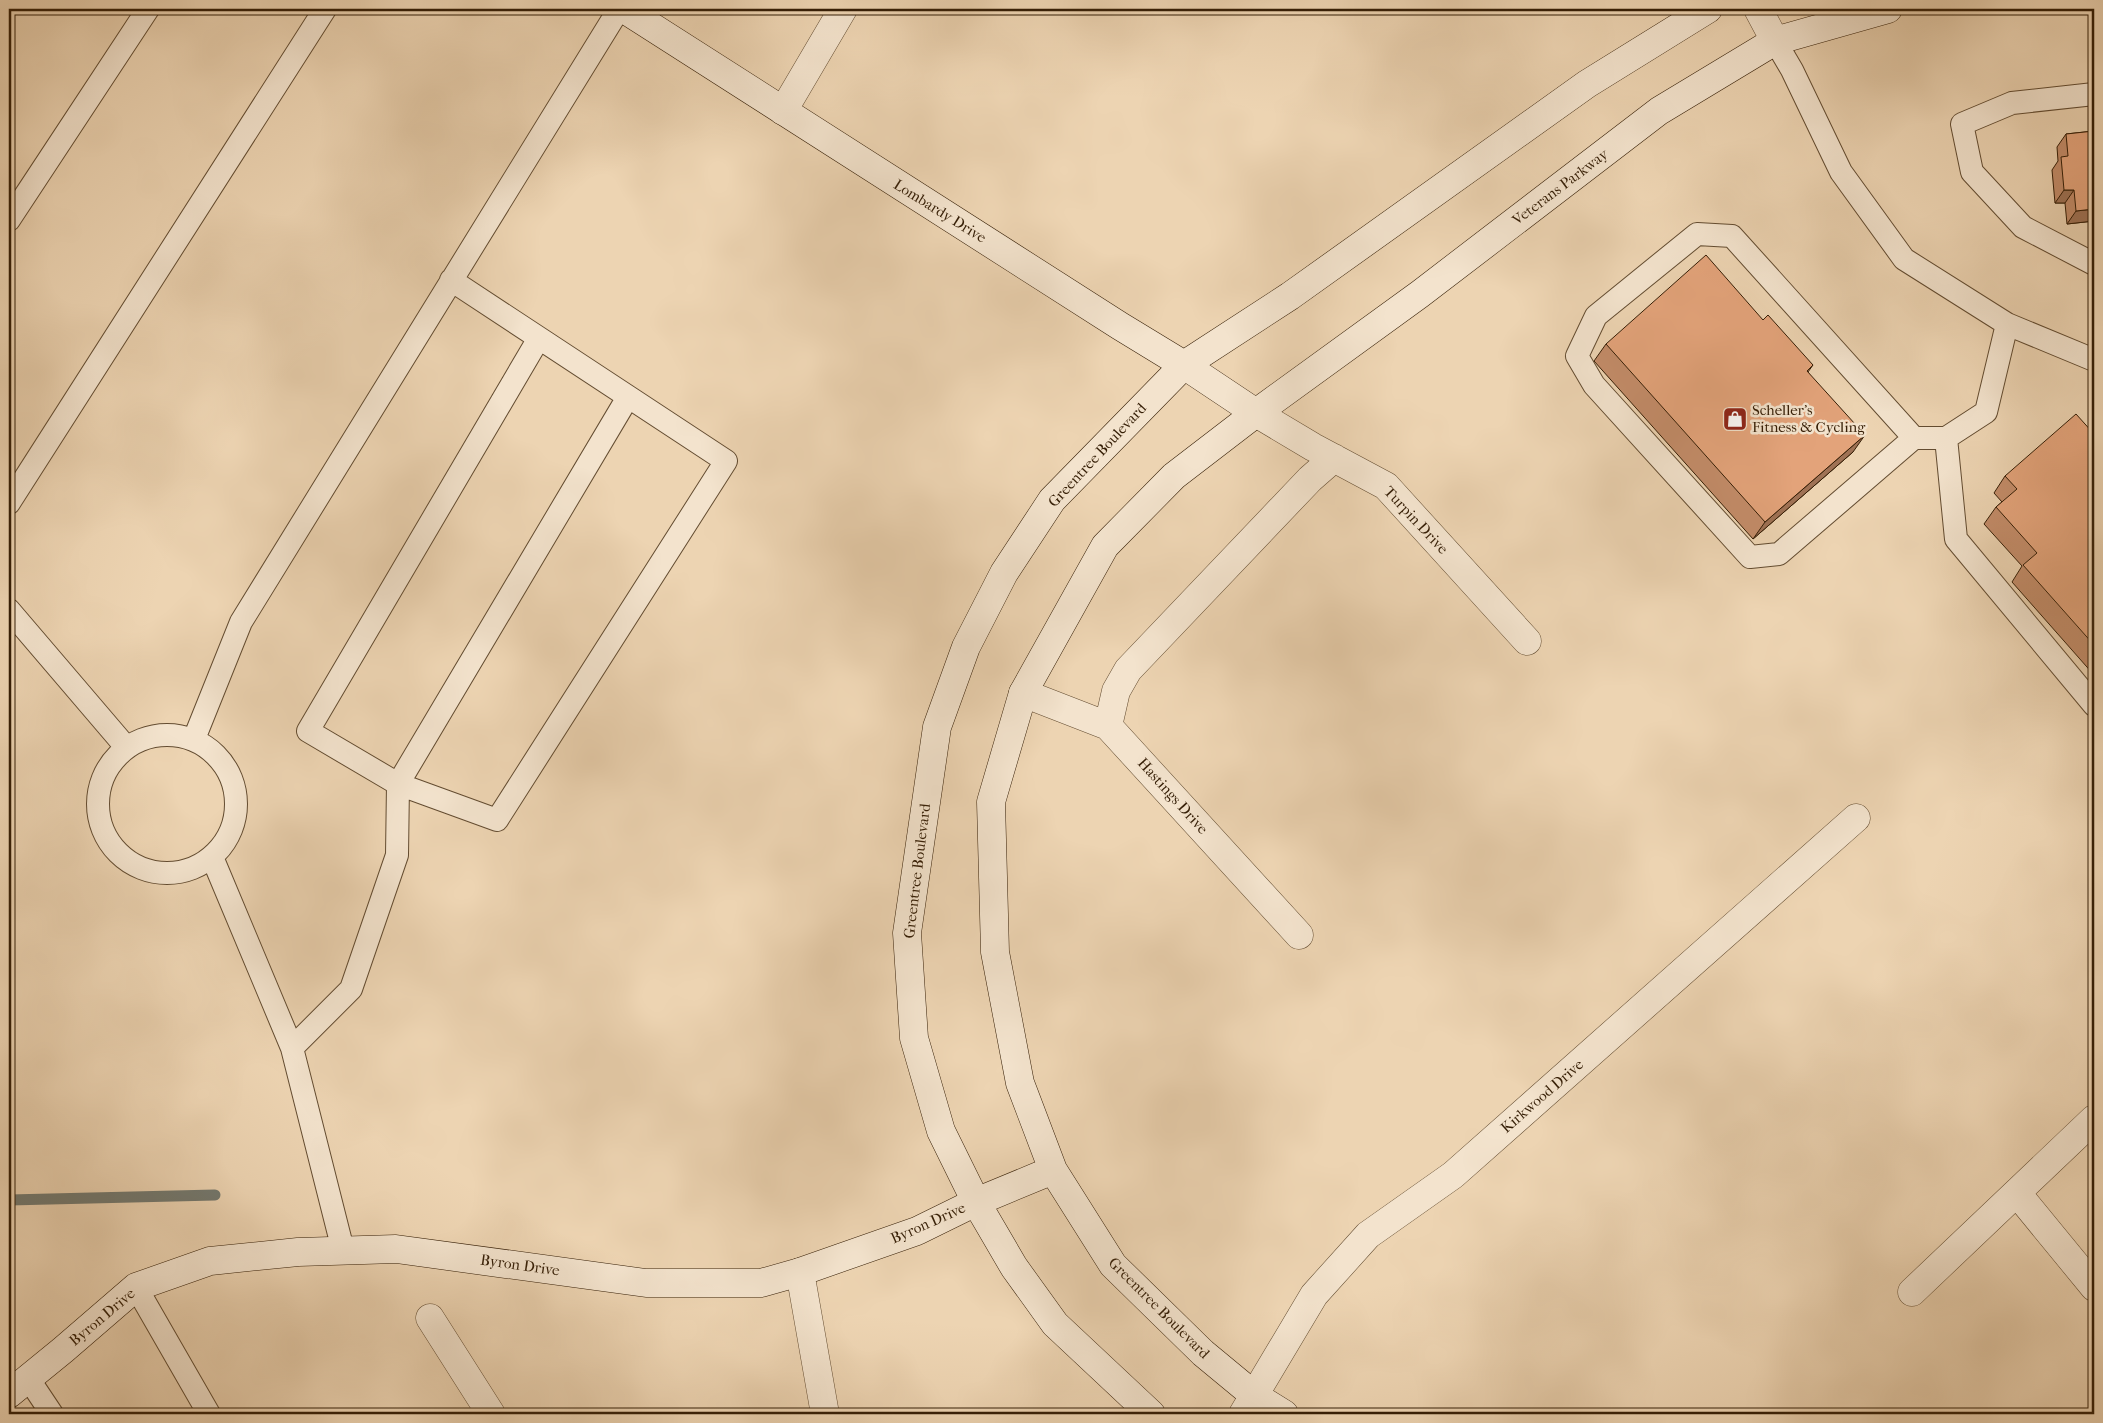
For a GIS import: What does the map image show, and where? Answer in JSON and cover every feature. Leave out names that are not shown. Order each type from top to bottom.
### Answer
[{"type":"street","name":"Lombardy Drive","points":[[624,9],[1184,365],[1256,413]]},
{"type":"street","points":[[783,111],[843,9]]},
{"type":"street","points":[[1184,365],[1290,296],[1587,84],[1708,9]]},
{"type":"street","points":[[1758,9],[1775,41]]},
{"type":"street","name":"Veterans Parkway","points":[[1256,413],[1420,294],[1659,111],[1775,41],[1888,9]]},
{"type":"street","name":"Greentree Boulevard","points":[[1150,1414],[1055,1324],[1014,1266],[976,1202],[941,1131],[914,1038],[907,933],[937,727],[966,647],[1004,573],[1052,500],[1184,365]]},
{"type":"street","name":"Greentree Boulevard","points":[[1256,413],[1174,476],[1105,546],[1023,693],[991,802],[995,952],[1020,1083],[1053,1170],[1113,1265],[1203,1353],[1249,1405],[1284,1414]]},
{"type":"street","name":"Turpin Drive","points":[[1256,413],[1386,486],[1527,641]]},
{"type":"street","points":[[1108,726],[1116,691],[1128,670],[1310,479],[1334,458]]},
{"type":"street","name":"Hastings Drive","points":[[1023,693],[1108,726],[1299,935]]},
{"type":"street","name":"Kirkwood Drive","points":[[1249,1405],[1314,1296],[1368,1235],[1453,1175],[1856,818]]},
{"type":"street","points":[[1912,1292],[2094,1119]]},
{"type":"street","name":"Byron Drive","points":[[18,1386],[136,1287],[210,1261],[298,1252],[396,1248],[646,1283],[760,1283],[800,1272],[917,1230],[976,1202],[1053,1170]]},
{"type":"street","points":[[2017,1193],[2094,1287]]},
{"type":"street","points":[[800,1272],[825,1414]]},
{"type":"street","points":[[430,1318],[492,1414]]},
{"type":"lane","points":[[9,220],[148,9]]},
{"type":"lane","points":[[9,503],[326,9]]},
{"type":"lane","points":[[194,739],[241,622],[619,9]]},
{"type":"lane","points":[[1775,41],[1792,70],[1841,172],[1904,259],[2008,324],[2094,360]]},
{"type":"lane","points":[[2094,94],[2012,103],[1962,124],[1972,172],[2023,227],[2094,264]]},
{"type":"lane","points":[[1914,438],[1732,236],[1697,234],[1596,316],[1577,356],[1594,385],[1750,557],[1780,554],[1914,438],[1946,438],[1986,412],[2008,324]]},
{"type":"lane","points":[[451,280],[726,461],[497,820],[398,784],[308,731],[539,338]]},
{"type":"lane","points":[[292,1048],[351,989],[397,855],[398,784],[628,397]]},
{"type":"lane","points":[[1946,438],[1956,539],[2094,705]]},
{"type":"lane","points":[[9,610],[126,747]]},
{"type":"lane","points":[[170,734],[194,739],[214,751],[228,771],[236,793],[236,817],[228,839],[212,858],[191,869],[169,874],[147,870],[127,861],[111,845],[101,826],[97,804],[100,782],[110,762],[126,747],[146,737],[170,734]]},
{"type":"lane","points":[[212,858],[292,1048],[343,1250]]},
{"type":"lane","points":[[136,1287],[209,1414]]},
{"type":"lane","points":[[18,1386],[52,1414]]},
{"type":"building","points":[[2094,131],[2094,209],[2076,211],[2074,190],[2064,190],[2061,157],[2068,156],[2066,134]]},
{"type":"building","name":"Scheller's Fitness & Cycling","points":[[1706,255],[1763,320],[1768,315],[1813,365],[1807,371],[1865,435],[1765,522],[1606,344]]},
{"type":"building","points":[[2076,414],[2094,434],[2094,645],[2023,565],[2037,553],[1996,507],[2017,489],[2005,476]]},
{"type":"waterway","points":[[9,1200],[215,1195]]},
{"type":"place","name":"Scheller's Fitness & Cycling","points":[[1735,419]]}]
